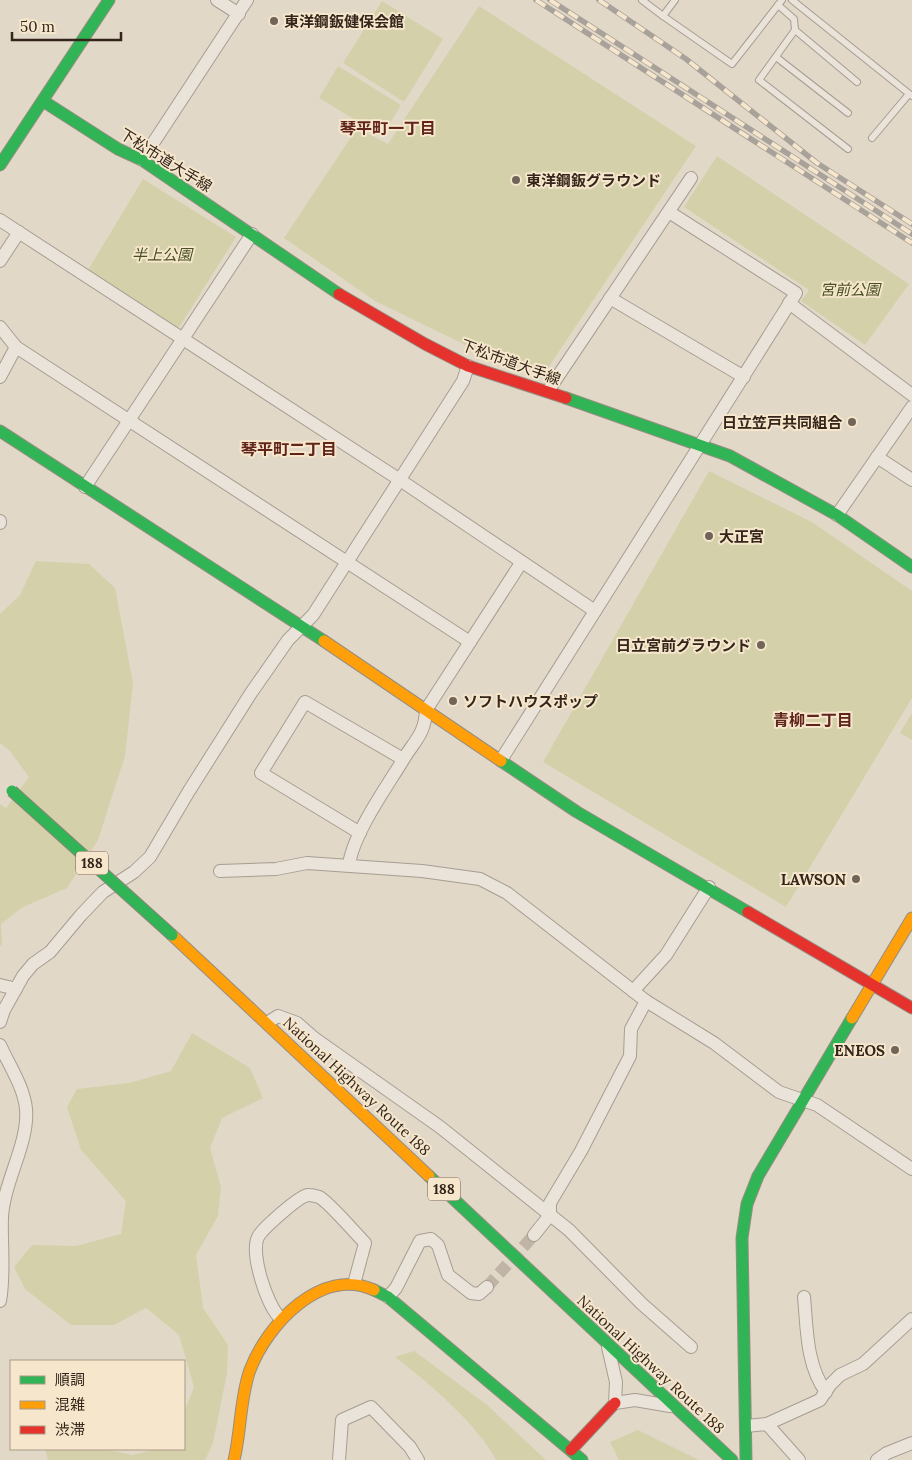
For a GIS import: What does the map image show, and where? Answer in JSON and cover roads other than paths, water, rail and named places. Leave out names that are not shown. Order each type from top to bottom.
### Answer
[{"type":"main road","points":[[0,165],[108,0]]},
{"type":"main road","name":"下松市道大手線","points":[[43,100],[118,149],[142,160],[345,298],[468,366],[548,391],[730,456],[837,515],[912,567]]},
{"type":"main road","points":[[0,431],[303,627],[578,812],[873,983],[912,1008]]},
{"type":"main road","name":"National Highway Route 188","points":[[9,788],[267,1023],[732,1460]]},
{"type":"main road","points":[[746,1460],[742,1238],[744,1210],[752,1186],[912,918]]},
{"type":"main road","points":[[234,1460],[249,1371],[264,1342],[281,1319],[308,1297],[330,1287],[354,1284],[368,1287],[388,1297],[582,1460]]},
{"type":"main road","points":[[571,1450],[615,1403]]},
{"type":"street","points":[[217,0],[239,14]]},
{"type":"street","points":[[142,160],[247,0]]},
{"type":"street","points":[[548,391],[692,178]]},
{"type":"street","points":[[501,760],[796,293],[669,212]]},
{"type":"street","points":[[0,220],[400,480],[595,611]]},
{"type":"street","points":[[0,262],[19,232]]},
{"type":"street","points":[[85,487],[185,339],[252,234]]},
{"type":"street","points":[[610,298],[744,377]]},
{"type":"street","points":[[789,303],[912,395]]},
{"type":"street","points":[[0,326],[16,347],[470,642]]},
{"type":"street","points":[[0,377],[16,347]]},
{"type":"street","points":[[0,1022],[16,988],[33,964],[50,952],[103,892],[134,872],[150,857],[188,791],[251,694],[288,640],[303,627],[348,561],[463,381],[468,366]]},
{"type":"street","points":[[837,515],[912,407]]},
{"type":"street","points":[[877,457],[912,480]]},
{"type":"street","points":[[349,865],[351,851],[360,834],[403,760],[426,727],[426,710],[521,563]]},
{"type":"street","points":[[360,834],[261,773],[305,702],[403,760]]},
{"type":"street","points":[[220,871],[276,870],[307,863],[422,871],[480,879],[507,893],[646,1001],[714,1043],[779,1092],[802,1102],[817,1105],[912,1169]]},
{"type":"street","points":[[633,991],[666,955],[709,887]]},
{"type":"street","points":[[0,985],[16,988]]},
{"type":"street","points":[[534,1235],[550,1215],[550,1203],[581,1151],[630,1056],[631,1029],[646,1001]]},
{"type":"street","points":[[267,1023],[278,1016],[297,1022],[314,1038],[440,1127],[569,1230],[642,1304],[691,1347]]},
{"type":"street","points":[[0,1045],[22,1093],[26,1109],[23,1133],[8,1183],[2,1215],[3,1262],[0,1300]]},
{"type":"street","points":[[281,1319],[274,1312],[262,1288],[257,1247],[258,1236],[296,1200],[308,1195],[320,1197],[365,1243],[354,1284]]},
{"type":"street","points":[[388,1297],[396,1288],[420,1240],[431,1239],[438,1245],[448,1275],[471,1293],[479,1294],[487,1288]]},
{"type":"street","points":[[804,1297],[809,1351],[819,1382],[826,1392]]},
{"type":"street","points":[[746,1426],[767,1424],[820,1400],[830,1385],[840,1375],[863,1364],[912,1319]]},
{"type":"street","points":[[607,1344],[616,1382],[615,1403],[635,1400],[675,1407]]},
{"type":"street","points":[[339,1460],[342,1420],[371,1407],[410,1447],[418,1460]]},
{"type":"street","points":[[767,1424],[799,1460]]},
{"type":"street","points":[[877,1460],[886,1454],[912,1444]]},
{"type":"lane","points":[[642,0],[732,64],[780,2],[794,20],[795,30],[759,80],[848,149]]},
{"type":"lane","points":[[663,16],[675,0]]},
{"type":"lane","points":[[792,0],[911,95],[872,138]]},
{"type":"lane","points":[[795,30],[858,82]]},
{"type":"lane","points":[[776,56],[848,113]]},
{"type":"tunnel","points":[[487,1287],[534,1235]]},
{"type":"railway","points":[[536,0],[912,243]]},
{"type":"railway","points":[[550,0],[912,234]]},
{"type":"railway","points":[[599,0],[686,59],[817,163],[912,224]]},
{"type":"place","name":"東洋鋼鈑健保会館","points":[[274,21]]},
{"type":"place","name":"東洋鋼鈑グラウンド","points":[[516,180]]},
{"type":"place","name":"日立笠戸共同組合","points":[[852,422]]},
{"type":"place","name":"大正宮","points":[[709,536]]},
{"type":"place","name":"日立宮前グラウンド","points":[[761,645]]},
{"type":"place","name":"ソフトハウスポップ","points":[[453,701]]},
{"type":"place","name":"LAWSON","points":[[856,879]]},
{"type":"place","name":"ENEOS","points":[[895,1050]]},
{"type":"district","name":"琴平町一丁目","points":[[388,128]]},
{"type":"district","name":"琴平町二丁目","points":[[289,449]]},
{"type":"district","name":"青柳二丁目","points":[[813,720]]},
{"type":"park label","name":"半上公園","points":[[162,254]]},
{"type":"park label","name":"宮前公園","points":[[850,289]]}]
